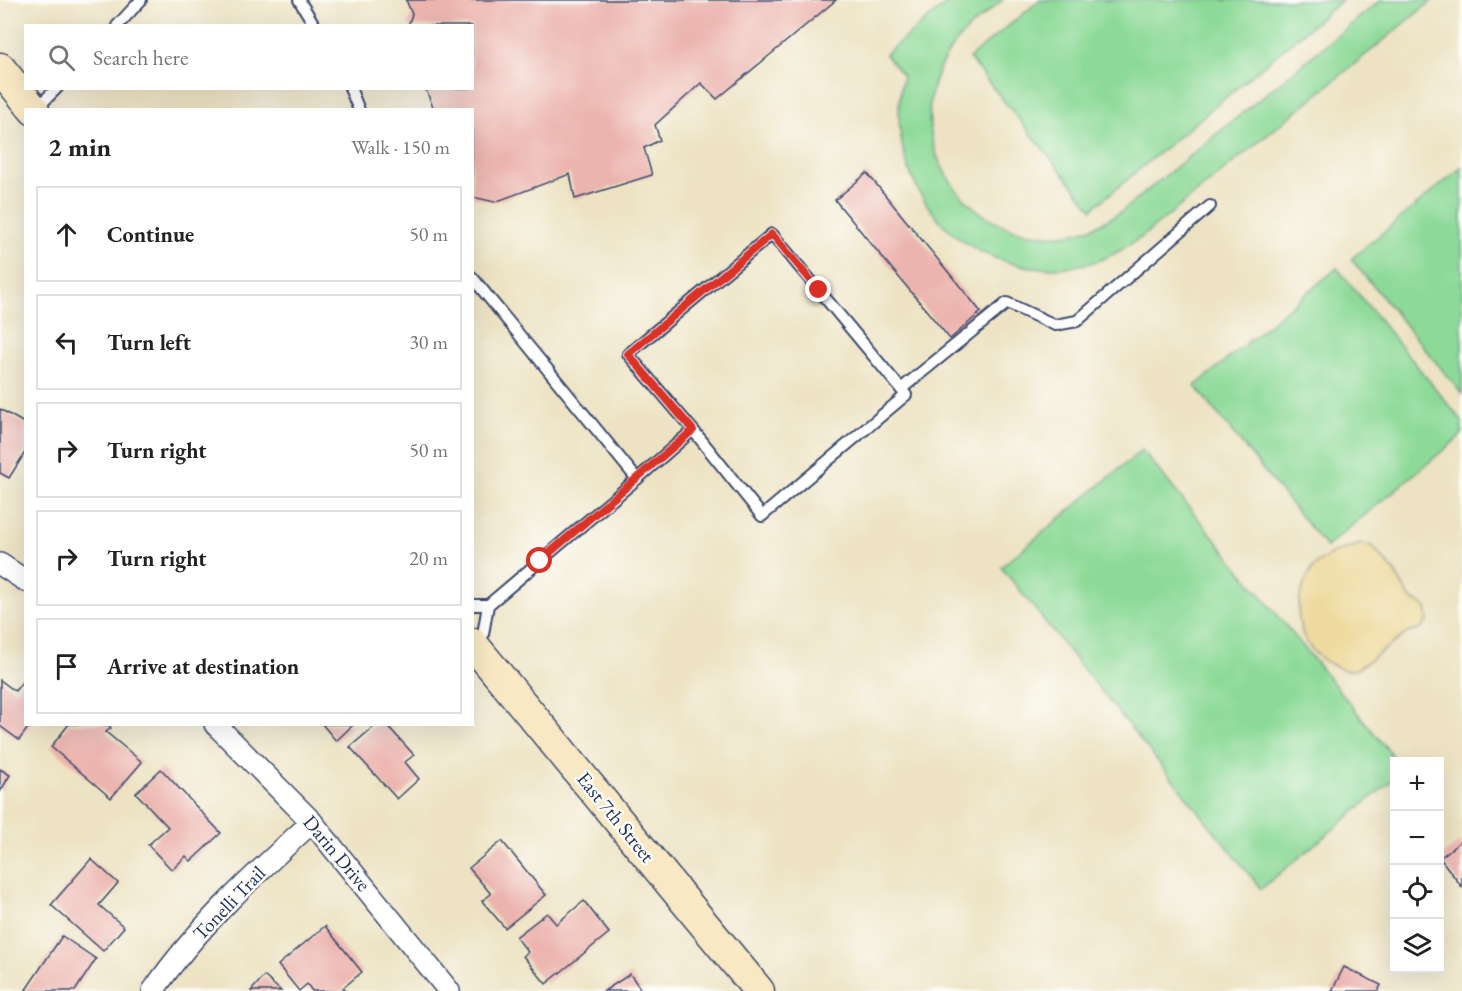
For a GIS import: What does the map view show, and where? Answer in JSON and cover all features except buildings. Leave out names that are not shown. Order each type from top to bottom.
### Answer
[{"type":"street","points":[[0,69],[33,108]]},
{"type":"street","points":[[0,564],[24,580]]},
{"type":"street","name":"East 7th Street","points":[[476,648],[759,991]]},
{"type":"street","name":"Darin Drive","points":[[217,726],[312,822],[448,991]]},
{"type":"street","name":"Tonelli Trail","points":[[153,991],[169,968],[242,885],[312,822]]},
{"type":"lane","points":[[119,24],[141,0]]},
{"type":"lane","points":[[299,0],[314,24]]},
{"type":"lane","points":[[37,108],[55,90]]},
{"type":"lane","points":[[351,90],[358,108]]},
{"type":"lane","points":[[901,389],[1007,303],[1055,325],[1077,321],[1210,206]]},
{"type":"lane","points":[[772,234],[906,395],[762,516],[693,430],[628,354],[772,234]]},
{"type":"lane","points":[[474,279],[637,479]]},
{"type":"lane","points":[[476,648],[488,605],[693,430]]},
{"type":"lane","points":[[474,605],[488,605]]},
{"type":"green space","points":[[951,0],[1003,0],[975,23],[950,50],[934,82],[929,116],[934,148],[948,177],[969,203],[995,222],[1027,233],[1062,235],[1086,230],[1121,212],[1381,0],[1433,0],[1142,237],[1101,260],[1051,268],[1010,263],[975,248],[945,225],[921,195],[906,159],[899,119],[903,76],[885,54]]},
{"type":"green space","points":[[1040,0],[1342,0],[1092,209],[969,58]]},
{"type":"green space","points":[[1462,167],[1462,394],[1351,259]]},
{"type":"green space","points":[[1337,268],[1462,421],[1462,435],[1326,547],[1195,386]]},
{"type":"green space","points":[[1142,450],[1394,757],[1390,757],[1390,782],[1261,889],[1001,567]]},
{"type":"sand","points":[[1361,544],[1372,546],[1394,571],[1410,598],[1426,607],[1428,620],[1420,630],[1409,632],[1357,669],[1348,670],[1324,660],[1307,643],[1299,621],[1300,597],[1310,572],[1316,564],[1334,553]]},
{"type":"route","points":[[540,561],[693,430],[628,354],[772,234],[819,290]]}]
